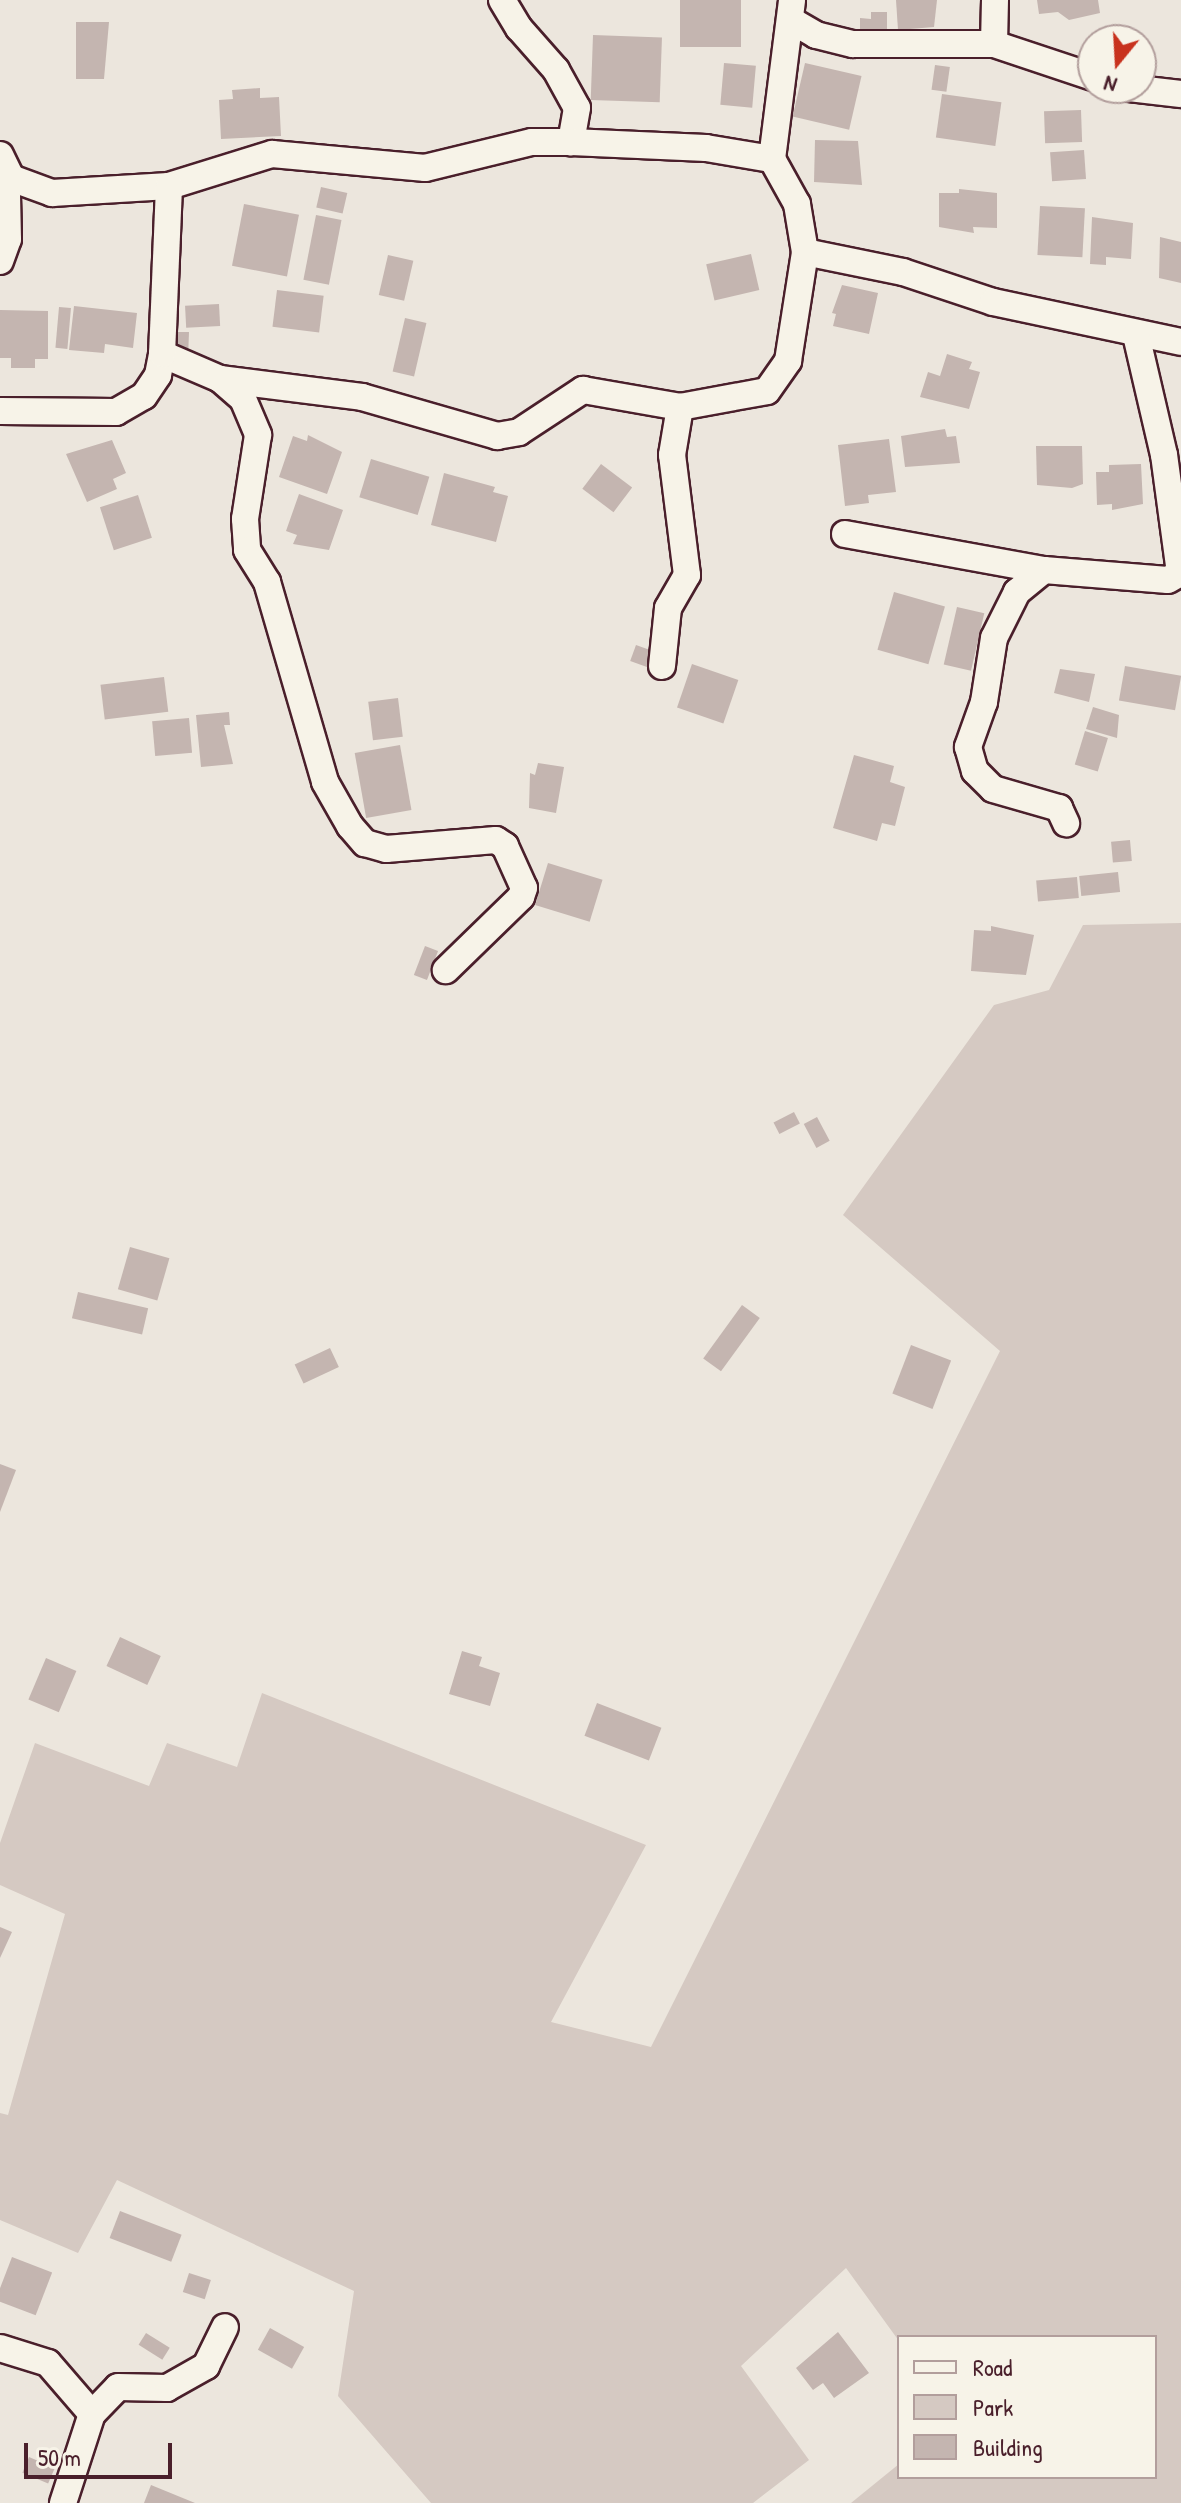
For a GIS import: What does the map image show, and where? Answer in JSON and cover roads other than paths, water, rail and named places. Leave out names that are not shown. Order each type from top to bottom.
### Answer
[{"type":"street","points":[[502,0],[519,28],[556,70],[577,108],[571,142]]},
{"type":"street","points":[[994,44],[995,0]]},
{"type":"street","points":[[792,10],[816,35],[853,44],[994,44],[1077,72]]},
{"type":"street","points":[[162,354],[220,379],[362,397],[497,436],[519,432],[583,390],[680,407],[767,391],[788,361],[805,252],[797,204],[772,159],[792,10]]},
{"type":"street","points":[[1157,91],[1181,94]]},
{"type":"street","points":[[0,261],[8,239],[4,197],[169,186],[272,154],[425,168],[532,142],[571,142],[706,148],[772,159]]},
{"type":"street","points":[[0,155],[11,178],[52,193]]},
{"type":"street","points":[[0,411],[116,412],[144,396],[158,375],[162,354],[169,186]]},
{"type":"street","points":[[805,252],[903,272],[993,302],[1136,335],[1181,342]]},
{"type":"street","points":[[845,534],[1044,570],[1168,580],[1180,573],[1164,455],[1136,335]]},
{"type":"street","points":[[220,379],[243,399],[258,435],[245,519],[247,550],[267,582],[325,782],[350,826],[365,843],[386,849],[496,840],[505,846],[524,888],[521,897],[446,970]]},
{"type":"street","points":[[662,666],[668,608],[687,575],[672,455],[680,407]]},
{"type":"street","points":[[1044,570],[1017,592],[994,638],[984,702],[968,747],[975,771],[993,789],[1059,808],[1066,823]]},
{"type":"street","points":[[63,2503],[92,2414],[118,2387],[167,2388],[206,2366],[225,2327]]},
{"type":"street","points":[[0,2348],[48,2363],[92,2414]]}]
